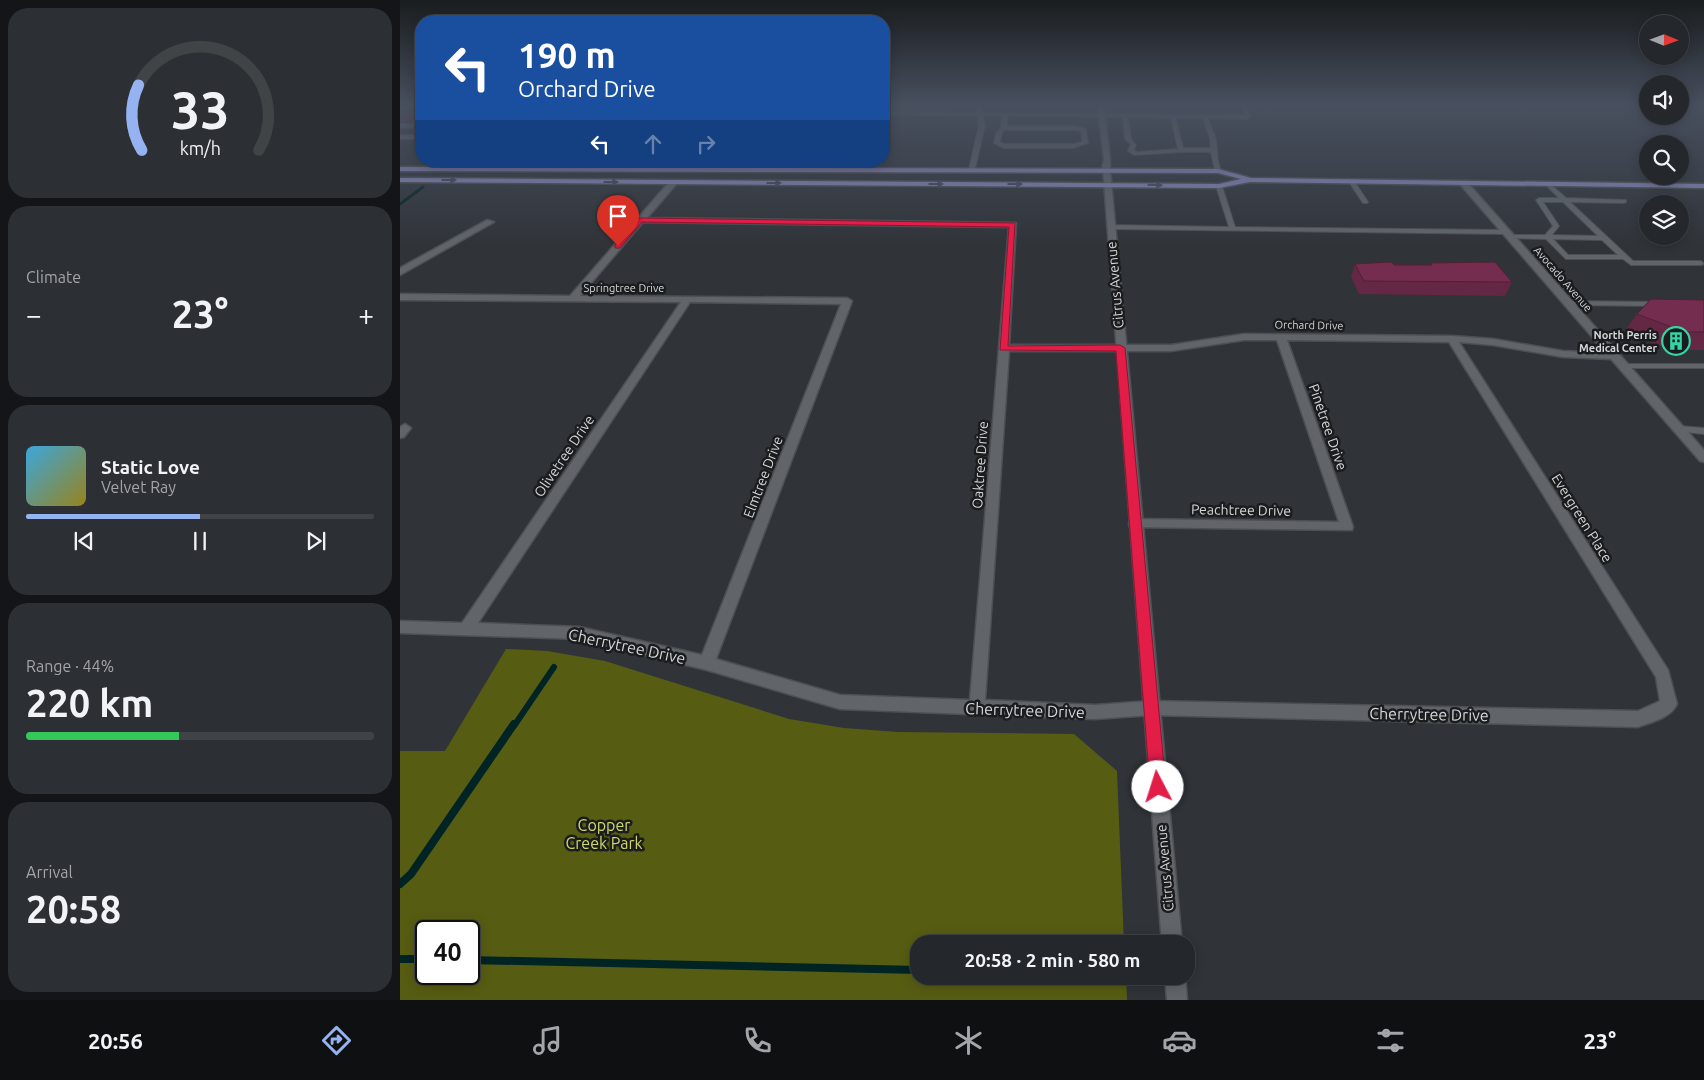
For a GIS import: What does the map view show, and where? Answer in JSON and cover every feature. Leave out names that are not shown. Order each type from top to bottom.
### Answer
[{"type":"main road","points":[[401,170],[571,167]]},
{"type":"main road","points":[[674,182],[684,167]]},
{"type":"main road","points":[[828,167],[1218,171],[1251,180]]},
{"type":"main road","points":[[400,180],[1219,186],[1251,180],[1704,186]]},
{"type":"street","name":"Citrus Avenue","points":[[1106,152],[1106,185],[1171,935]]},
{"type":"street","points":[[572,299],[674,182]]},
{"type":"street","name":"Avocado Avenue","points":[[1463,183],[1704,458]]},
{"type":"street","name":"Oaktree Drive","points":[[640,220],[1013,225],[977,708]]},
{"type":"street","points":[[400,272],[490,222]]},
{"type":"street","name":"Springtree Drive","points":[[400,297],[847,301]]},
{"type":"street","name":"Olivetree Drive","points":[[465,630],[688,299]]},
{"type":"street","name":"Elmtree Drive","points":[[707,663],[847,301]]},
{"type":"street","name":"Orchard Drive","points":[[1004,348],[1171,348],[1244,338],[1281,337],[1452,339],[1493,342],[1562,354],[1614,356]]},
{"type":"street","name":"Pinetree Drive","points":[[1281,337],[1347,527]]},
{"type":"street","name":"Evergreen Place","points":[[1452,339],[1663,675],[1669,704],[1657,712]]},
{"type":"street","name":"Peachtree Drive","points":[[1136,524],[1347,527]]},
{"type":"street","name":"Cherrytree Drive","points":[[400,627],[579,633],[707,663],[840,702],[1095,712],[1151,708],[1638,719],[1657,712]]},
{"type":"street","points":[[1176,985],[1177,1000]]},
{"type":"lane","points":[[972,169],[976,152]]},
{"type":"lane","points":[[1131,152],[1136,154],[1165,152]]},
{"type":"lane","points":[[1214,152],[1218,171]]},
{"type":"lane","points":[[1352,182],[1365,202]]},
{"type":"lane","points":[[1549,185],[1631,263],[1701,263]]},
{"type":"lane","points":[[1219,186],[1233,229]]},
{"type":"lane","points":[[1547,237],[1556,226],[1539,200],[1624,201]]},
{"type":"lane","points":[[1110,227],[1508,234],[1604,238]]},
{"type":"lane","points":[[1547,237],[1566,257],[1625,257]]},
{"type":"lane","points":[[1568,303],[1665,304]]},
{"type":"lane","points":[[1624,366],[1704,366]]},
{"type":"lane","points":[[1679,430],[1704,431]]},
{"type":"green space","name":"Copper Creek Park","points":[[506,649],[547,651],[605,661],[789,719],[844,728],[898,732],[1074,734],[1117,771],[1124,935],[910,935],[910,985],[1126,985],[1127,1000],[400,1000],[400,751],[445,751]]},
{"type":"building","points":[[1391,262],[1394,265],[1432,265],[1431,263],[1495,262],[1512,282],[1364,281],[1355,264]]},
{"type":"building","points":[[1651,299],[1704,300],[1704,332],[1685,332],[1637,314]]},
{"type":"waterway","points":[[400,204],[423,187]]},
{"type":"waterway","points":[[514,726],[554,667]]},
{"type":"waterway","points":[[400,884],[411,874],[514,724]]},
{"type":"waterway","points":[[400,959],[415,959]]},
{"type":"waterway","points":[[480,960],[910,970]]},
{"type":"place","name":"North Perris Medical Center","points":[[1676,341]]},
{"type":"route","points":[[618,246],[640,220],[1013,225],[1004,348],[1120,348],[1158,787]]}]
